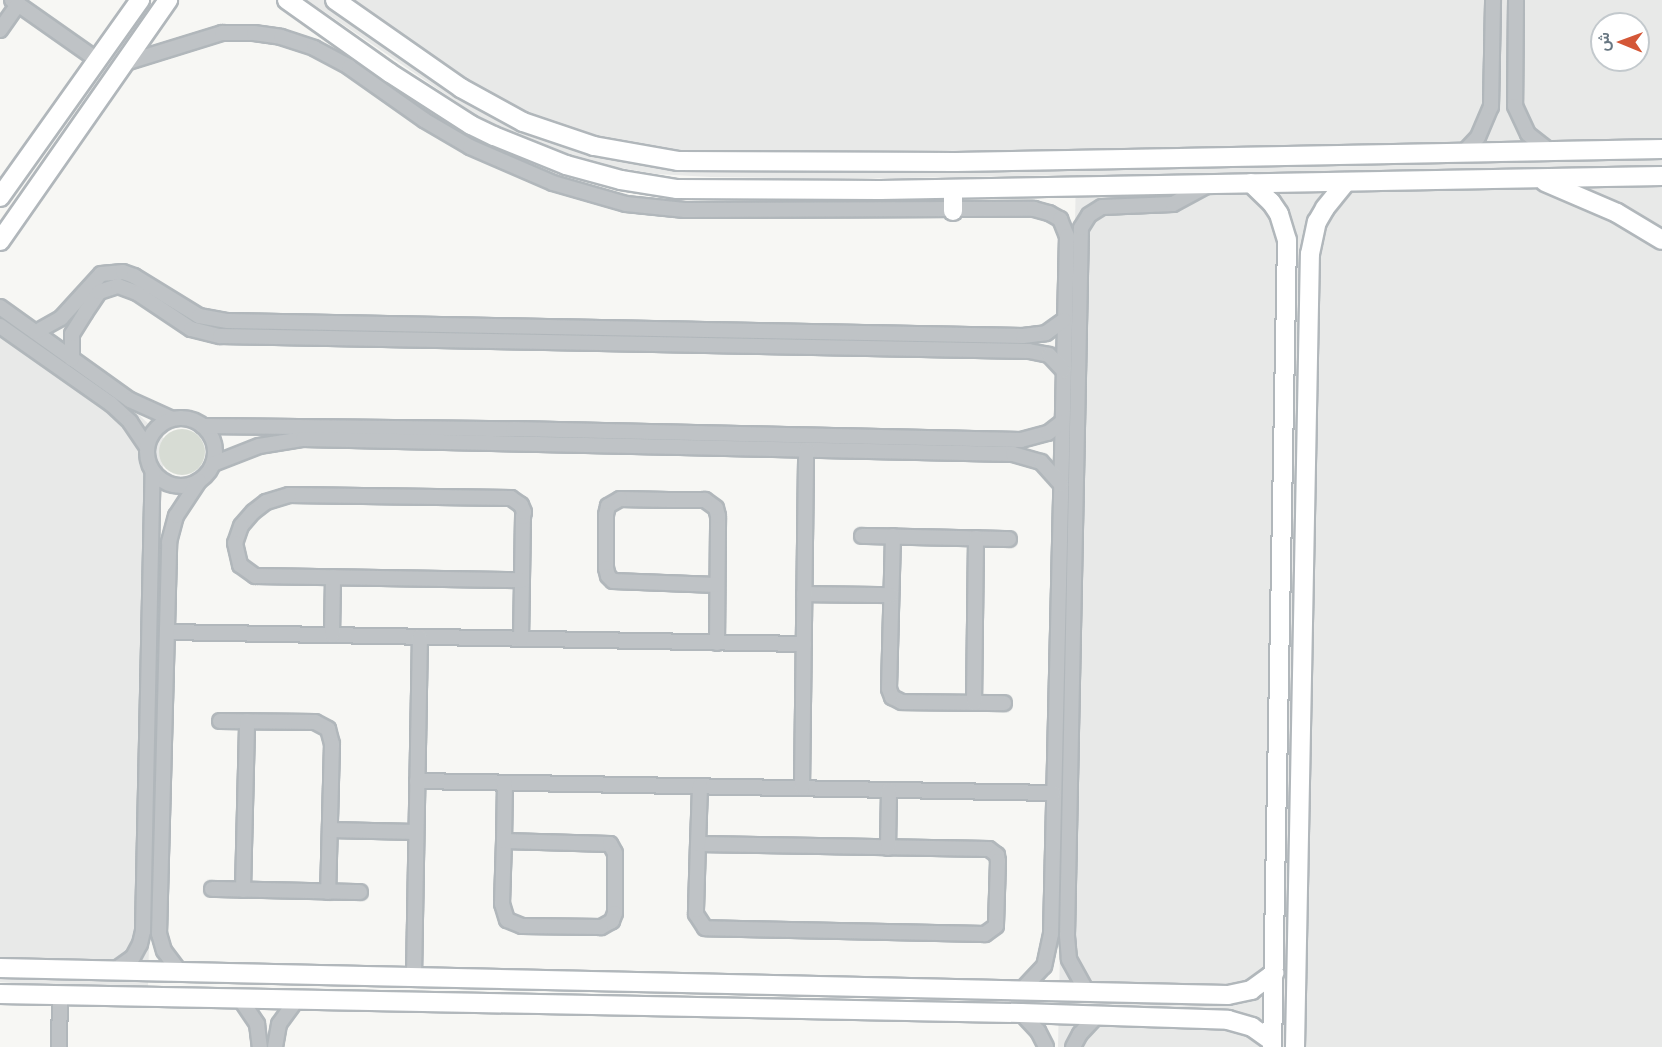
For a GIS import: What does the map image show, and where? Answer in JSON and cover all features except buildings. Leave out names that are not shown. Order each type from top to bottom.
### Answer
[{"type":"street","points":[[1,193],[140,0]]},
{"type":"street","points":[[286,0],[385,80],[424,120],[470,147],[553,183],[626,204],[685,210],[1034,210],[1049,213],[1060,219],[1074,236],[1073,614],[1067,947],[1074,971],[1088,992]]},
{"type":"street","points":[[335,0],[481,100],[523,122],[567,138],[622,153],[678,161],[880,162],[1210,158],[1662,149]]},
{"type":"street","points":[[1463,153],[1478,137],[1491,107],[1493,0]]},
{"type":"street","points":[[1516,0],[1515,106],[1528,134],[1552,152]]},
{"type":"street","points":[[0,30],[15,2],[96,59]]},
{"type":"street","points":[[0,241],[125,63],[162,2]]},
{"type":"street","points":[[125,63],[222,33],[254,33],[281,37],[314,48],[349,67],[385,80],[494,136],[566,165],[621,180],[677,189],[880,190],[1662,176]]},
{"type":"street","points":[[1210,158],[1210,184]]},
{"type":"street","points":[[880,162],[880,190]]},
{"type":"street","points":[[1535,178],[1599,204],[1662,240]]},
{"type":"street","points":[[1295,1047],[1310,254],[1321,215],[1346,182]]},
{"type":"street","points":[[1251,183],[1275,208],[1287,240],[1272,1044]]},
{"type":"street","points":[[1022,990],[1044,966],[1050,945],[1064,320],[1074,236],[1084,221],[1102,207],[1173,204],[1210,184]]},
{"type":"street","points":[[953,189],[953,211]]},
{"type":"street","points":[[36,332],[62,318],[101,274],[123,272],[134,276],[186,309],[213,320],[1023,336],[1046,333],[1064,320]]},
{"type":"street","points":[[72,359],[72,334],[85,313],[99,292],[118,286],[137,293],[191,329],[220,336],[1036,351],[1049,355],[1063,370]]},
{"type":"street","points":[[0,307],[130,400],[172,418],[189,418],[204,426],[513,429],[876,444],[1023,455],[1041,462],[1061,484]]},
{"type":"street","points":[[0,326],[111,404],[130,422],[147,447],[149,464],[159,478],[174,485],[191,485],[199,481]]},
{"type":"street","points":[[676,344],[677,330]]},
{"type":"street","points":[[147,447],[153,432],[172,418]]},
{"type":"street","points":[[180,972],[164,951],[159,934],[169,542],[172,525],[180,508],[213,464],[246,450],[292,439],[806,450],[876,444],[1020,440],[1048,433],[1062,422]]},
{"type":"street","points":[[204,426],[214,443],[213,464]]},
{"type":"street","points":[[513,429],[513,444]]},
{"type":"street","points":[[802,788],[806,450]]},
{"type":"street","points":[[114,971],[133,957],[142,938],[153,471]]},
{"type":"street","points":[[521,639],[524,512],[521,505],[511,498],[289,495],[259,507],[241,526],[235,551],[240,565],[249,574],[261,577],[522,580]]},
{"type":"street","points":[[717,585],[613,581],[608,576],[606,568],[608,506],[620,499],[705,500],[713,504],[718,516],[717,643]]},
{"type":"street","points":[[862,536],[1009,539]]},
{"type":"street","points":[[893,536],[889,689],[892,697],[902,702],[1004,703]]},
{"type":"street","points":[[974,703],[976,538]]},
{"type":"street","points":[[332,636],[333,577]]},
{"type":"street","points":[[151,593],[168,593]]},
{"type":"street","points":[[804,594],[891,595]]},
{"type":"street","points":[[1058,614],[1073,614]]},
{"type":"street","points":[[167,632],[804,644]]},
{"type":"street","points":[[414,978],[420,637]]},
{"type":"street","points":[[220,721],[315,722],[328,729],[332,744],[328,892]]},
{"type":"street","points":[[243,890],[247,721]]},
{"type":"street","points":[[1277,768],[1300,767]]},
{"type":"street","points":[[417,781],[1054,792]]},
{"type":"street","points":[[504,841],[610,844],[615,853],[615,913],[612,921],[600,927],[522,926],[512,923],[502,910],[505,783]]},
{"type":"street","points":[[698,844],[989,849],[995,853],[998,861],[997,921],[993,930],[986,934],[709,929],[701,925],[696,914],[698,844],[700,786]]},
{"type":"street","points":[[888,848],[889,790]]},
{"type":"street","points":[[330,830],[416,832]]},
{"type":"street","points":[[145,843],[161,844]]},
{"type":"street","points":[[1053,859],[1068,859]]},
{"type":"street","points":[[212,889],[360,892]]},
{"type":"street","points":[[0,968],[1236,995],[1251,990],[1274,973]]},
{"type":"street","points":[[376,977],[378,1002]]},
{"type":"street","points":[[849,1011],[850,987]]},
{"type":"street","points":[[0,994],[60,997],[1021,1013],[1236,1021],[1252,1027],[1272,1044]]},
{"type":"street","points":[[59,1047],[60,997]]},
{"type":"street","points":[[241,1000],[257,1024],[260,1047]]},
{"type":"street","points":[[275,1047],[279,1024],[296,1001]]},
{"type":"street","points":[[1021,1013],[1038,1031],[1046,1047]]},
{"type":"street","points":[[1073,1047],[1080,1034],[1097,1016]]},
{"type":"shaded area","points":[[307,0],[1662,0],[1662,1047],[1058,1047],[1076,175],[842,179],[656,174],[603,165],[525,139],[476,115]]},
{"type":"shaded area","points":[[0,319],[138,414],[174,448],[164,462],[160,484],[148,987],[47,986],[0,982]]},
{"type":"shaded area","points":[[182,429],[198,436],[205,452],[198,468],[182,475],[166,468],[159,452],[166,436]]}]
